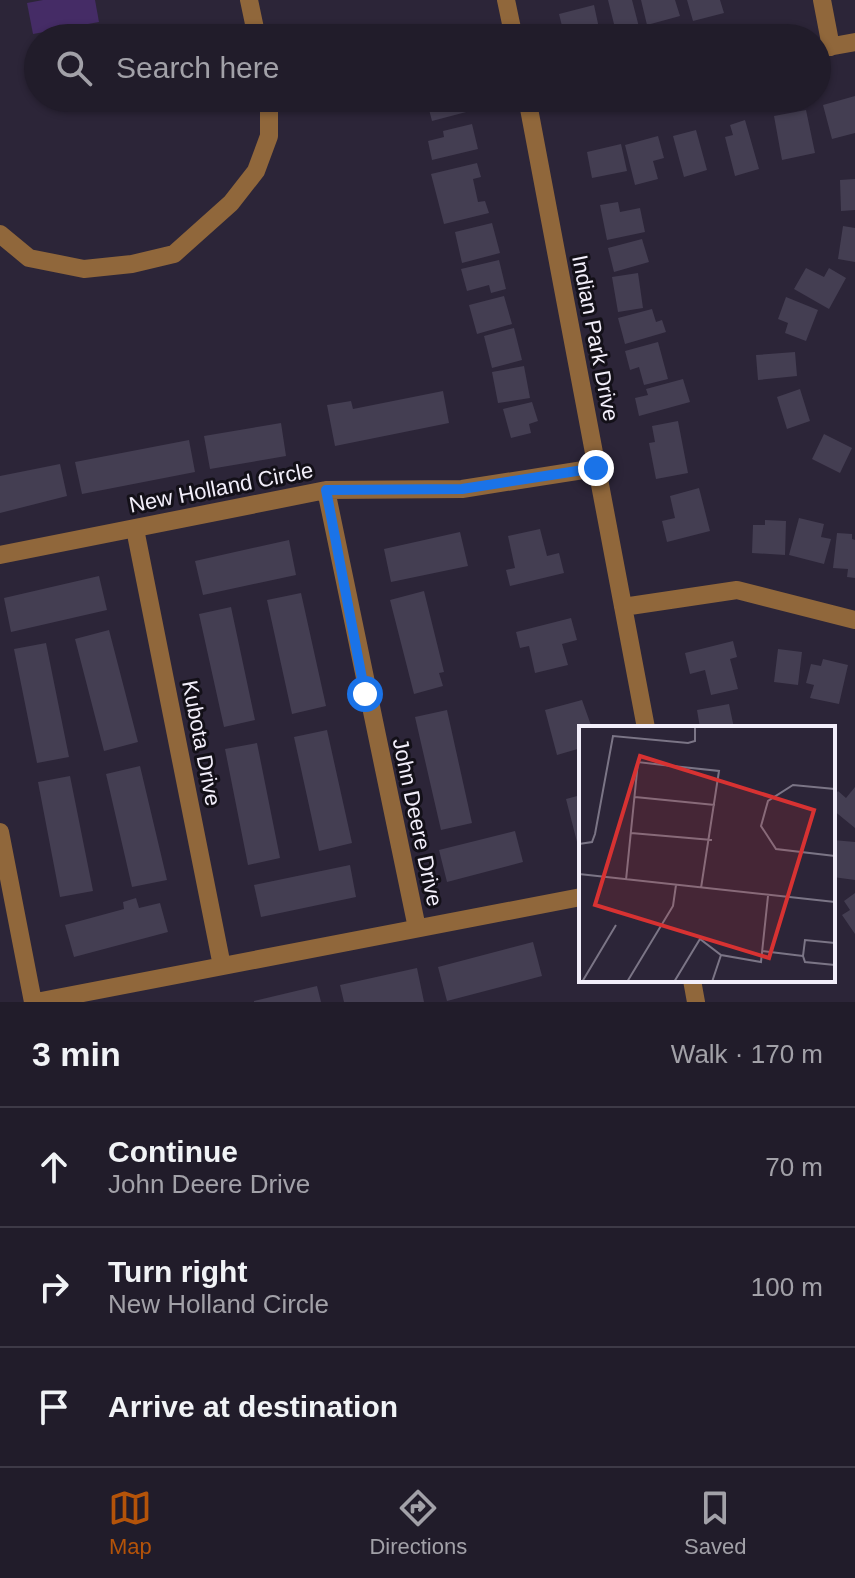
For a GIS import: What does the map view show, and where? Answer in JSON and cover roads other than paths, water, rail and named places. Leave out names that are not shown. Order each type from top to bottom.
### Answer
[{"type":"street","points":[[249,0],[254,24]]},
{"type":"street","points":[[506,0],[511,24]]},
{"type":"street","points":[[822,0],[823,24]]},
{"type":"street","points":[[831,47],[855,42]]},
{"type":"street","points":[[0,234],[29,258],[84,269],[132,264],[174,254],[231,203],[256,171],[269,136],[269,112]]},
{"type":"street","name":"Indian Park Drive","points":[[529,112],[646,726]]},
{"type":"street","name":"New Holland Circle","points":[[0,555],[326,490],[462,489],[596,468]]},
{"type":"street","name":"John Deere Drive","points":[[326,490],[417,928]]},
{"type":"street","name":"Kubota Drive","points":[[135,529],[222,966]]},
{"type":"street","points":[[623,607],[737,590],[855,620]]},
{"type":"street","points":[[0,832],[35,1002],[579,897]]},
{"type":"street","points":[[692,982],[696,1002]]}]
